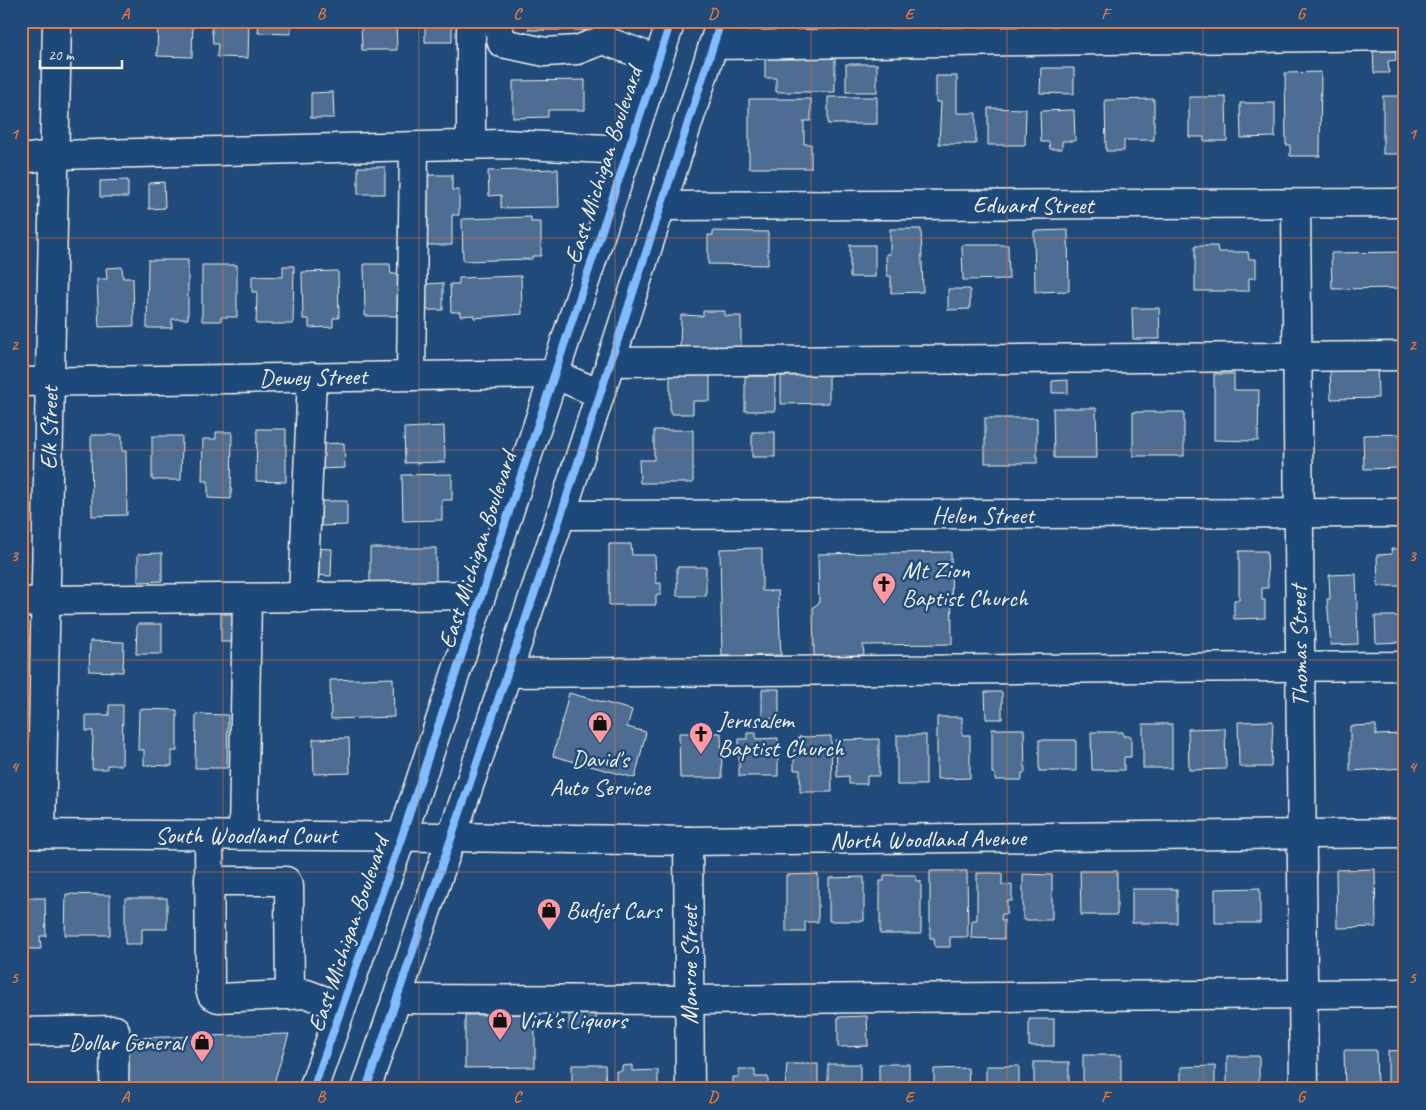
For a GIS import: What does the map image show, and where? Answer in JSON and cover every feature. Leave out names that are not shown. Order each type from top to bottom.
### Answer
[{"type":"street","name":"Elk Street","points":[[31,834],[33,602],[50,381],[57,21]]},
{"type":"street","points":[[471,21],[471,146]]},
{"type":"street","points":[[497,21],[502,43],[545,52],[576,50],[602,31],[658,60]]},
{"type":"street","name":"East Michigan Boulevard","points":[[313,1089],[402,836],[671,21]]},
{"type":"street","points":[[366,1089],[561,515],[717,33],[1405,36]]},
{"type":"street","points":[[21,159],[54,155],[503,144],[628,150]]},
{"type":"street","points":[[411,376],[414,146]]},
{"type":"street","name":"Edward Street","points":[[661,206],[1405,203]]},
{"type":"street","name":"Thomas Street","points":[[1296,204],[1304,1089]]},
{"type":"street","points":[[610,362],[1405,356]]},
{"type":"street","name":"Dewey Street","points":[[21,382],[554,374],[600,394]]},
{"type":"street","points":[[303,598],[312,377]]},
{"type":"street","name":"Helen Street","points":[[561,515],[1405,513]]},
{"type":"street","points":[[33,602],[481,595]]},
{"type":"street","points":[[244,835],[247,598]]},
{"type":"street","points":[[506,673],[1405,666]]},
{"type":"street","name":"North Woodland Avenue","points":[[451,837],[688,841],[1405,833]]},
{"type":"street","name":"South Woodland Court","points":[[31,834],[451,837]]},
{"type":"street","points":[[209,835],[210,989],[212,996],[218,998],[307,994],[342,1007]]},
{"type":"street","name":"Monroe Street","points":[[688,841],[690,1089]]},
{"type":"street","points":[[209,881],[286,881],[289,886],[290,995]]},
{"type":"street","points":[[396,999],[689,1000],[1405,992]]},
{"type":"street","points":[[21,1032],[115,1030],[114,1089]]},
{"type":"building","points":[[158,21],[193,21],[192,57],[157,56]]},
{"type":"building","points":[[211,21],[249,21],[248,58],[217,57],[218,44],[213,44]]},
{"type":"building","points":[[259,21],[291,21],[291,34],[258,33]]},
{"type":"building","points":[[311,21],[346,21],[346,24],[311,25]]},
{"type":"building","points":[[361,21],[396,21],[397,50],[362,50]]},
{"type":"building","points":[[415,21],[452,21],[452,42],[425,42],[425,25],[415,25]]},
{"type":"building","points":[[529,21],[586,21],[587,30],[529,30]]},
{"type":"building","points":[[1395,46],[1396,60],[1388,61],[1389,73],[1374,73],[1373,47]]},
{"type":"building","points":[[765,54],[835,54],[835,92],[776,92],[776,78],[765,78]]},
{"type":"building","points":[[846,64],[877,64],[877,92],[846,92]]},
{"type":"building","points":[[1041,68],[1074,68],[1074,94],[1040,93]]},
{"type":"building","points":[[1321,72],[1320,156],[1290,156],[1290,145],[1286,145],[1285,73]]},
{"type":"building","points":[[936,76],[957,76],[957,113],[976,113],[976,144],[939,144],[941,102],[936,102]]},
{"type":"building","points":[[585,80],[585,110],[548,110],[548,117],[513,118],[513,81]]},
{"type":"building","points":[[333,92],[334,118],[311,118],[311,93]]},
{"type":"building","points":[[1383,96],[1405,96],[1405,154],[1383,154]]},
{"type":"building","points":[[828,97],[877,97],[877,124],[828,124]]},
{"type":"building","points":[[1189,97],[1226,97],[1227,141],[1204,141],[1204,137],[1189,137]]},
{"type":"building","points":[[749,99],[811,99],[811,121],[804,121],[804,144],[811,144],[811,168],[749,168]]},
{"type":"building","points":[[1154,99],[1154,140],[1124,140],[1124,151],[1106,151],[1105,100]]},
{"type":"building","points":[[1240,103],[1275,103],[1275,137],[1241,138]]},
{"type":"building","points":[[988,108],[1026,109],[1025,145],[988,145]]},
{"type":"building","points":[[1074,110],[1075,141],[1062,141],[1062,149],[1050,149],[1049,142],[1041,142],[1040,111]]},
{"type":"building","points":[[358,167],[385,167],[385,194],[358,194]]},
{"type":"building","points":[[558,169],[559,207],[501,208],[501,195],[489,196],[488,171]]},
{"type":"building","points":[[425,175],[452,175],[452,190],[459,190],[459,215],[452,215],[452,245],[425,245]]},
{"type":"building","points":[[128,180],[128,197],[100,197],[100,181]]},
{"type":"building","points":[[164,182],[165,208],[149,209],[149,183]]},
{"type":"building","points":[[531,217],[531,222],[541,222],[541,256],[532,256],[532,259],[463,261],[462,219]]},
{"type":"building","points":[[890,229],[921,229],[923,292],[891,293],[891,276],[887,276],[886,254],[890,254]]},
{"type":"building","points":[[1068,230],[1069,291],[1035,292],[1034,231]]},
{"type":"building","points":[[713,231],[768,232],[768,265],[708,264],[708,235],[713,235]]},
{"type":"building","points":[[850,245],[875,245],[875,277],[850,277]]},
{"type":"building","points":[[962,245],[1008,245],[1009,279],[963,280]]},
{"type":"building","points":[[1195,246],[1217,246],[1218,252],[1248,252],[1249,259],[1256,259],[1256,278],[1249,278],[1249,291],[1195,291]]},
{"type":"building","points":[[1405,252],[1405,288],[1332,289],[1331,253]]},
{"type":"building","points":[[148,260],[188,260],[188,319],[172,319],[172,328],[147,328]]},
{"type":"building","points":[[364,264],[390,264],[391,274],[400,274],[404,316],[365,316]]},
{"type":"building","points":[[202,265],[237,265],[237,317],[221,317],[221,321],[202,321]]},
{"type":"building","points":[[283,266],[294,266],[293,324],[256,324],[257,292],[252,292],[252,276],[283,277]]},
{"type":"building","points":[[122,267],[123,278],[133,278],[134,326],[99,327],[97,279],[107,279],[106,268]]},
{"type":"building","points":[[338,271],[339,318],[333,318],[333,327],[309,328],[309,319],[303,319],[302,272]]},
{"type":"building","points":[[521,276],[522,314],[474,318],[474,315],[460,316],[460,312],[451,312],[450,284],[459,284],[459,278]]},
{"type":"building","points":[[443,283],[443,310],[425,310],[425,284]]},
{"type":"building","points":[[948,289],[970,289],[970,309],[948,310]]},
{"type":"building","points":[[1132,308],[1159,308],[1160,339],[1133,339]]},
{"type":"building","points":[[703,311],[725,311],[725,316],[741,316],[741,347],[680,347],[681,315],[703,316]]},
{"type":"building","points":[[1377,364],[1378,398],[1331,399],[1330,365]]},
{"type":"building","points":[[710,368],[710,401],[693,401],[693,414],[670,414],[670,374]]},
{"type":"building","points":[[1214,374],[1234,374],[1234,390],[1259,390],[1258,441],[1214,440]]},
{"type":"building","points":[[829,375],[829,403],[781,404],[781,376]]},
{"type":"building","points":[[745,376],[775,376],[775,411],[745,411]]},
{"type":"building","points":[[1068,380],[1068,393],[1052,393],[1052,381]]},
{"type":"building","points":[[1053,408],[1096,408],[1097,458],[1054,458]]},
{"type":"building","points":[[1133,412],[1184,412],[1184,456],[1133,456]]},
{"type":"building","points":[[985,418],[1037,418],[1037,463],[985,463]]},
{"type":"building","points":[[444,426],[445,462],[405,463],[404,428]]},
{"type":"building","points":[[257,429],[286,429],[286,482],[256,481]]},
{"type":"building","points":[[654,430],[693,430],[693,483],[640,483],[639,460],[654,460]]},
{"type":"building","points":[[216,432],[232,432],[231,499],[208,498],[208,481],[202,481],[203,439],[216,439]]},
{"type":"building","points":[[752,432],[775,432],[775,457],[752,457]]},
{"type":"building","points":[[1405,434],[1405,468],[1364,469],[1363,435]]},
{"type":"building","points":[[91,435],[122,435],[122,451],[126,451],[127,515],[92,516]]},
{"type":"building","points":[[152,436],[182,436],[181,480],[152,480]]},
{"type":"building","points":[[344,443],[345,468],[318,469],[317,444]]},
{"type":"building","points":[[452,474],[452,500],[442,500],[442,520],[403,521],[402,475]]},
{"type":"building","points":[[321,501],[347,501],[347,525],[321,526]]},
{"type":"building","points":[[609,544],[631,544],[632,555],[655,555],[656,583],[661,583],[661,595],[656,595],[656,605],[609,605]]},
{"type":"building","points":[[313,548],[332,549],[331,576],[313,575]]},
{"type":"building","points":[[370,548],[436,548],[436,583],[370,584]]},
{"type":"building","points":[[762,548],[762,591],[778,591],[781,655],[722,656],[720,549]]},
{"type":"building","points":[[1391,549],[1401,549],[1401,554],[1405,554],[1405,586],[1378,586],[1377,555],[1392,554]]},
{"type":"building","points":[[1239,551],[1267,551],[1268,588],[1262,588],[1262,600],[1265,600],[1265,618],[1234,619],[1234,600],[1239,600]]},
{"type":"building","name":"Mt Zion Baptist Church","points":[[951,552],[952,644],[863,645],[864,655],[814,656],[813,607],[819,603],[818,554]]},
{"type":"building","points":[[162,553],[162,581],[138,582],[138,554]]},
{"type":"building","points":[[677,567],[706,567],[706,596],[677,596]]},
{"type":"building","points":[[1356,574],[1358,644],[1331,645],[1327,599],[1330,599],[1329,575]]},
{"type":"building","points":[[221,614],[239,614],[239,642],[221,642]]},
{"type":"building","points":[[1375,616],[1402,616],[1402,642],[1376,643]]},
{"type":"building","points":[[137,624],[162,624],[162,654],[136,654]]},
{"type":"building","points":[[90,641],[124,642],[123,672],[89,671]]},
{"type":"building","points":[[393,678],[394,717],[331,719],[330,680]]},
{"type":"building","points":[[762,689],[779,689],[779,718],[762,719]]},
{"type":"building","points":[[985,692],[1002,692],[1002,719],[986,719]]},
{"type":"building","name":"David's Auto Service","points":[[569,693],[632,710],[627,727],[646,732],[635,778],[553,756]]},
{"type":"building","points":[[109,705],[123,705],[122,765],[107,765],[107,769],[92,769],[93,731],[86,731],[86,715],[109,715]]},
{"type":"building","points":[[139,709],[177,710],[177,751],[172,751],[172,766],[144,765],[144,750],[138,750]]},
{"type":"building","points":[[196,714],[228,715],[227,768],[195,768]]},
{"type":"building","points":[[937,717],[962,717],[962,735],[970,735],[970,778],[937,779]]},
{"type":"building","points":[[1273,721],[1271,767],[1239,767],[1238,722]]},
{"type":"building","points":[[1143,724],[1172,724],[1172,768],[1143,768]]},
{"type":"building","points":[[1376,725],[1376,735],[1405,734],[1405,768],[1350,771],[1350,726]]},
{"type":"building","points":[[1225,728],[1226,769],[1189,770],[1188,729]]},
{"type":"building","points":[[992,729],[1024,729],[1025,773],[1022,773],[1022,780],[995,780],[995,773],[992,773]]},
{"type":"building","points":[[1091,732],[1123,732],[1123,736],[1131,736],[1131,757],[1124,757],[1124,770],[1092,770]]},
{"type":"building","name":"Jerusalem Baptist Church","points":[[679,733],[721,733],[722,778],[680,778]]},
{"type":"building","points":[[747,733],[756,733],[756,739],[778,738],[778,776],[739,776],[739,739],[747,739]]},
{"type":"building","points":[[897,735],[926,735],[926,785],[897,785]]},
{"type":"building","points":[[831,736],[832,792],[800,792],[800,770],[794,770],[794,748],[799,748],[799,737]]},
{"type":"building","points":[[349,738],[350,773],[314,774],[313,739]]},
{"type":"building","points":[[879,739],[879,776],[867,776],[867,784],[849,784],[849,776],[837,777],[836,740]]},
{"type":"building","points":[[1039,740],[1076,740],[1076,771],[1039,771]]},
{"type":"building","points":[[1375,869],[1376,927],[1337,928],[1336,870]]},
{"type":"building","points":[[930,871],[967,871],[968,937],[950,937],[950,947],[935,947],[934,938],[930,938]]},
{"type":"building","points":[[1080,871],[1117,871],[1117,915],[1081,915]]},
{"type":"building","points":[[977,873],[1002,873],[1002,885],[1012,885],[1012,901],[1007,901],[1007,914],[1002,914],[1001,920],[1004,920],[1004,939],[971,938],[972,920],[977,920]]},
{"type":"building","points":[[818,874],[818,922],[805,922],[805,932],[786,932],[786,875]]},
{"type":"building","points":[[1023,874],[1052,875],[1052,920],[1023,920]]},
{"type":"building","points":[[884,875],[916,875],[916,881],[921,881],[921,934],[880,934],[880,881],[884,881]]},
{"type":"building","points":[[864,877],[864,921],[829,921],[829,878]]},
{"type":"building","points":[[1260,888],[1260,923],[1215,923],[1215,889]]},
{"type":"building","points":[[1132,889],[1177,889],[1177,923],[1132,923]]},
{"type":"building","points":[[66,894],[110,895],[110,935],[65,935]]},
{"type":"building","points":[[21,898],[45,898],[46,936],[40,936],[41,949],[21,949]]},
{"type":"building","points":[[125,898],[167,898],[167,929],[142,929],[142,944],[125,944]]},
{"type":"building","points":[[569,1013],[596,1013],[597,1029],[569,1030]]},
{"type":"building","name":"Virk's Liquors","points":[[535,1014],[535,1067],[465,1068],[465,1015]]},
{"type":"building","points":[[867,1016],[868,1046],[838,1047],[838,1017]]},
{"type":"building","points":[[1029,1019],[1054,1019],[1054,1046],[1029,1046]]},
{"type":"building","name":"Dollar General","points":[[289,1034],[272,1089],[125,1089],[125,1038]]},
{"type":"building","points":[[1344,1050],[1376,1050],[1377,1089],[1345,1089]]},
{"type":"building","points":[[1405,1050],[1405,1089],[1388,1089],[1388,1051]]},
{"type":"building","points":[[1083,1055],[1121,1055],[1121,1089],[1083,1089]]},
{"type":"building","points":[[1227,1056],[1259,1056],[1259,1089],[1227,1089]]},
{"type":"building","points":[[1034,1062],[1069,1062],[1069,1089],[1034,1089]]},
{"type":"building","points":[[787,1064],[818,1064],[818,1089],[785,1089]]},
{"type":"building","points":[[828,1064],[860,1064],[860,1089],[828,1089]]},
{"type":"building","points":[[879,1064],[909,1064],[909,1089],[879,1089]]},
{"type":"building","points":[[572,1065],[605,1065],[606,1089],[572,1089]]},
{"type":"building","points":[[632,1065],[632,1071],[658,1070],[658,1089],[616,1089],[616,1071],[622,1071],[622,1066]]},
{"type":"building","points":[[986,1066],[1019,1066],[1019,1089],[986,1089]]},
{"type":"building","points":[[1215,1066],[1215,1086],[1210,1086],[1210,1089],[1181,1089],[1181,1067]]},
{"type":"building","points":[[968,1068],[969,1089],[934,1089],[934,1069]]},
{"type":"building","points":[[739,1069],[755,1069],[755,1077],[768,1077],[768,1089],[733,1089],[733,1077],[739,1077]]},
{"type":"cycle path","points":[[313,1089],[402,836],[671,21]]},
{"type":"cycle path","points":[[366,1089],[561,515],[721,21]]},
{"type":"place","name":"Mt Zion Baptist Church","points":[[884,605]]},
{"type":"place","name":"David's Auto Service","points":[[600,744]]},
{"type":"place","name":"Jerusalem Baptist Church","points":[[701,755]]},
{"type":"place","name":"Budjet Cars","points":[[549,931]]},
{"type":"place","name":"Virk's Liquors","points":[[500,1041]]},
{"type":"place","name":"Dollar General","points":[[202,1063]]}]
